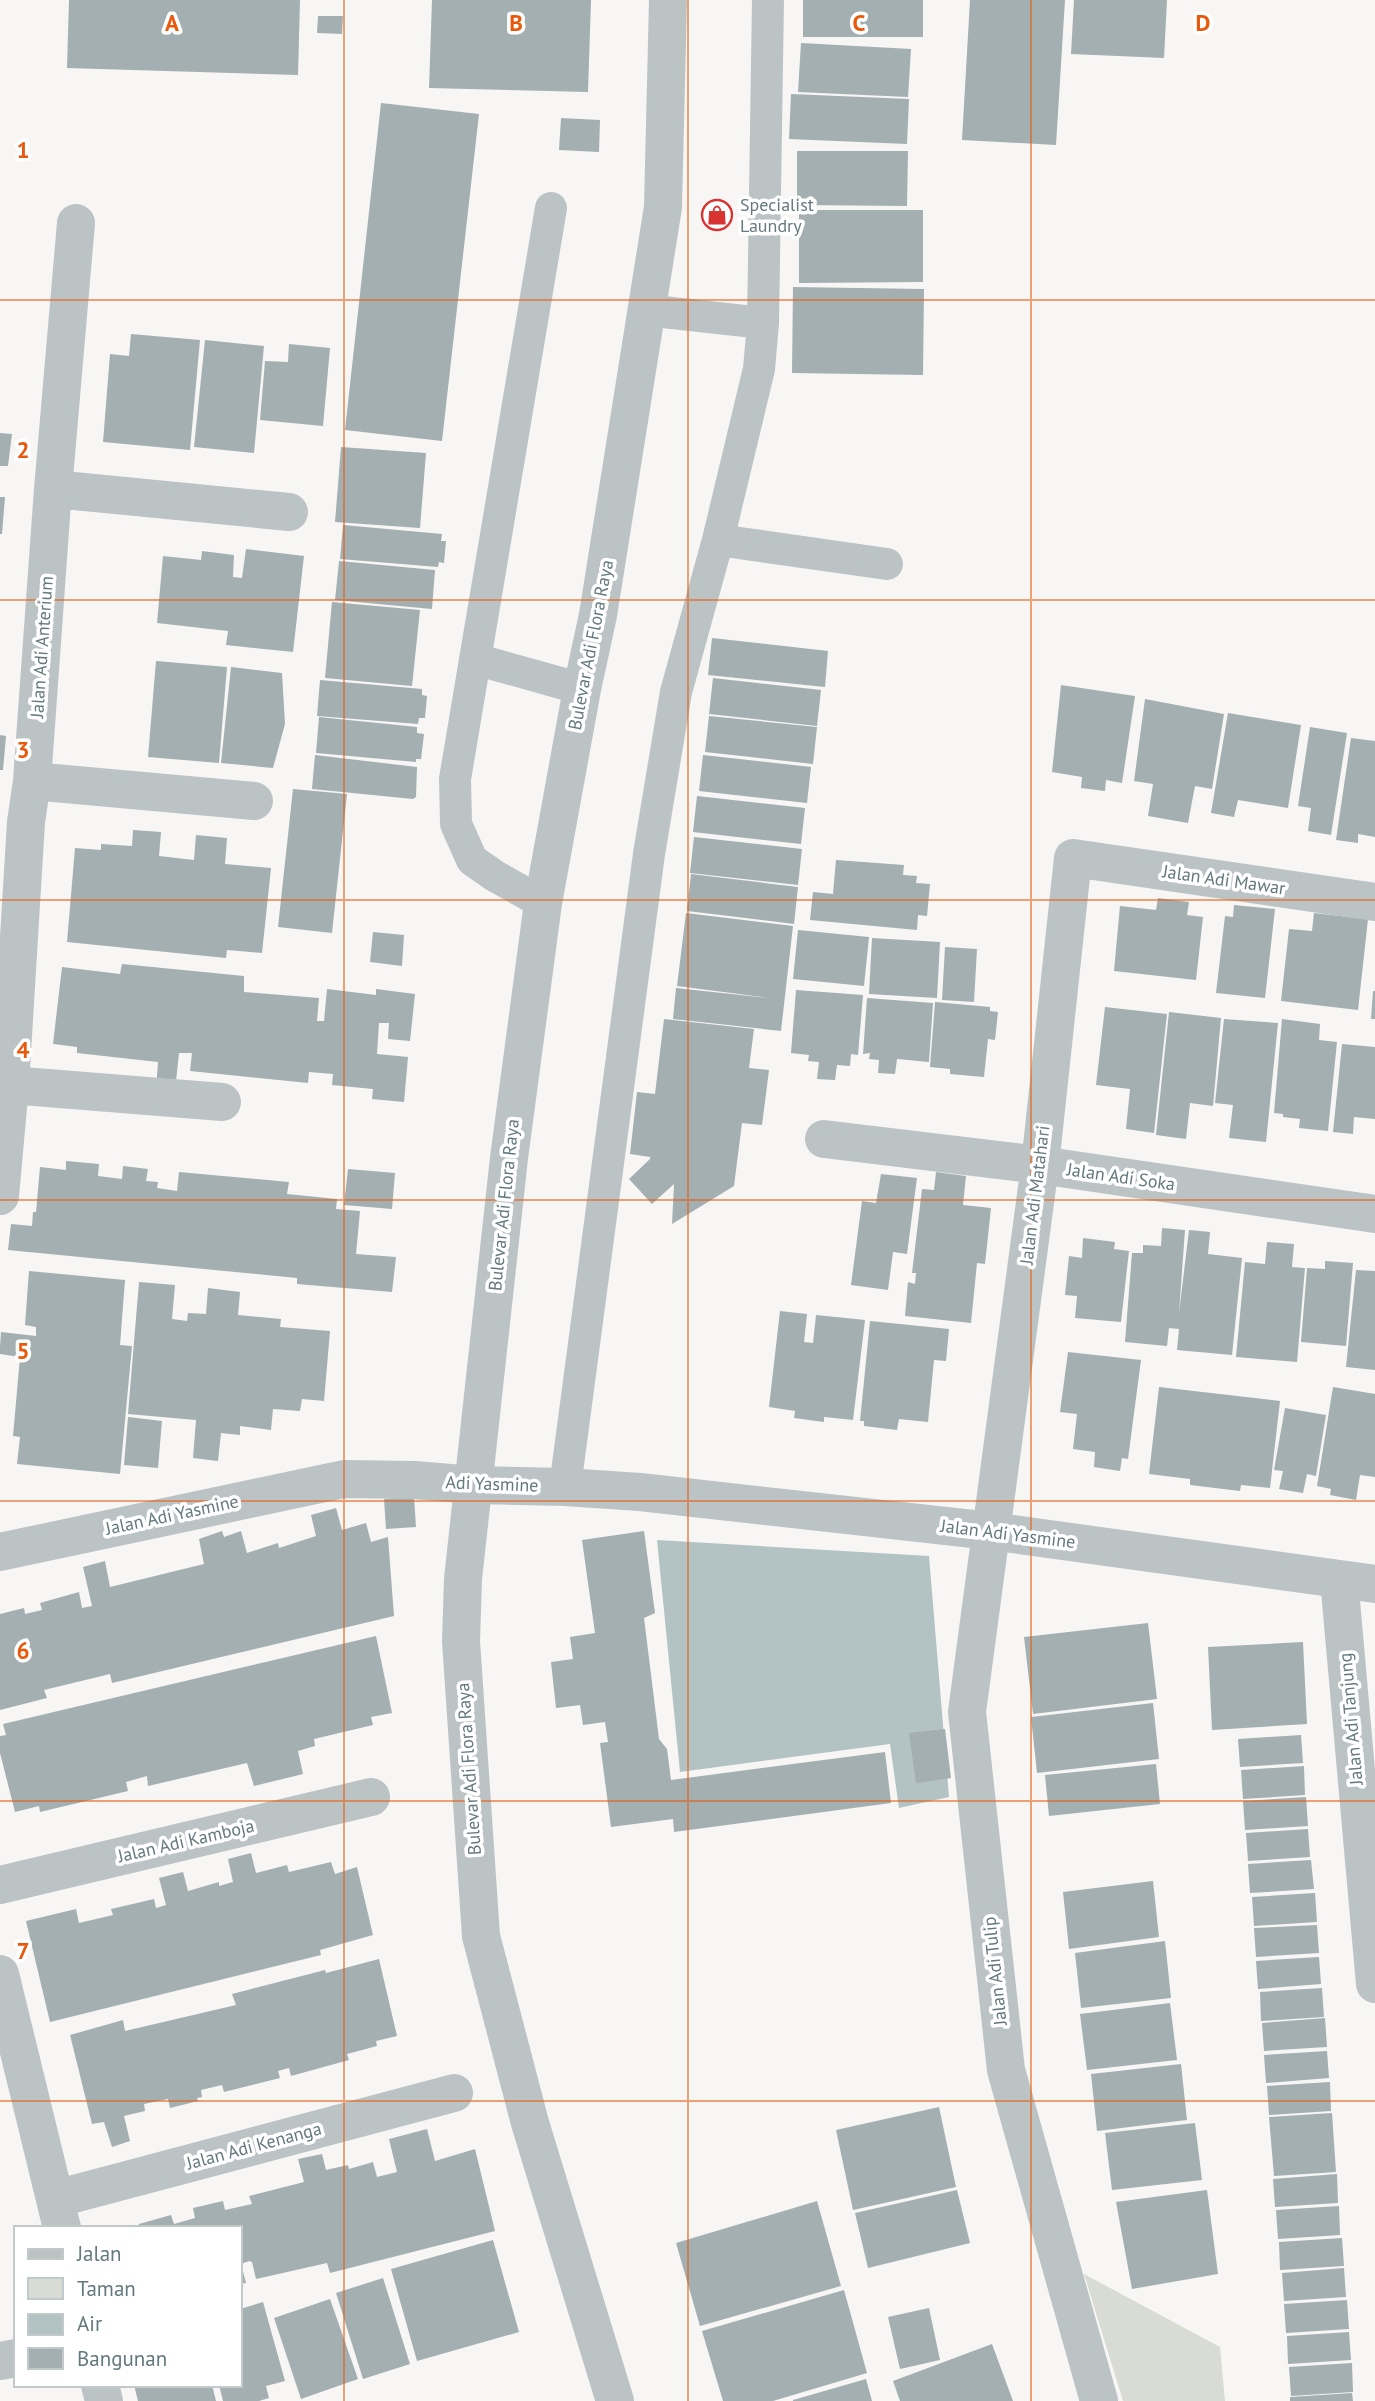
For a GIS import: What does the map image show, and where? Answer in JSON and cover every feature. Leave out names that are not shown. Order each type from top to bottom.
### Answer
[{"type":"street","name":"Bulevar Adi Flora Raya","points":[[615,2401],[530,2123],[481,1936],[461,1641],[463,1579],[509,1158],[543,903],[598,615],[663,207],[668,0]]},
{"type":"street","name":"Jalan Adi Anterium","points":[[0,1196],[10,1085],[13,821],[32,781],[52,489],[76,223]]},
{"type":"street","points":[[52,489],[289,512]]},
{"type":"street","points":[[32,781],[254,801]]},
{"type":"street","name":"Jalan Adi Mawar","points":[[1073,858],[1375,902]]},
{"type":"street","name":"Jalan Adi Matahari","points":[[991,1531],[1040,1165],[1073,858]]},
{"type":"street","points":[[10,1085],[222,1102]]},
{"type":"street","name":"Jalan Adi Soka","points":[[824,1139],[1040,1165],[1375,1213]]},
{"type":"street","name":"Adi Yasmine","points":[[344,1479],[415,1480],[640,1492]]},
{"type":"street","name":"Jalan Adi Yasmine","points":[[0,1552],[344,1479]]},
{"type":"street","name":"Jalan Adi Yasmine","points":[[640,1492],[991,1531],[1357,1582]]},
{"type":"street","name":"Jalan Adi Tulip","points":[[991,1531],[967,1712],[1006,2070],[1098,2401]]},
{"type":"street","name":"Jalan Adi Tanjung","points":[[1357,1582],[1375,1984]]},
{"type":"street","name":"Jalan Adi Kamboja","points":[[0,1885],[371,1797]]},
{"type":"street","points":[[0,1974],[59,2213]]},
{"type":"street","name":"Jalan Adi Kenanga","points":[[59,2213],[454,2093]]},
{"type":"lane","points":[[565,1487],[649,853],[676,692],[718,540],[759,369],[763,323],[768,0]]},
{"type":"lane","points":[[543,903],[471,860],[457,824],[455,779],[551,208]]},
{"type":"lane","points":[[645,310],[763,323]]},
{"type":"lane","points":[[718,540],[887,564]]},
{"type":"lane","points":[[475,659],[582,689]]},
{"type":"green space","points":[[1084,2274],[1220,2347],[1225,2401],[1123,2401]]},
{"type":"water","points":[[657,1540],[929,1556],[949,1797],[899,1808],[890,1744],[680,1772]]},
{"type":"building","points":[[69,0],[300,0],[298,75],[67,68]]},
{"type":"building","points":[[432,0],[591,0],[588,92],[429,88]]},
{"type":"building","points":[[803,0],[923,0],[923,37],[803,37]]},
{"type":"building","points":[[970,0],[1065,0],[1056,145],[962,140]]},
{"type":"building","points":[[1074,0],[1167,0],[1164,58],[1071,54]]},
{"type":"building","points":[[318,16],[343,16],[342,34],[317,33]]},
{"type":"building","points":[[801,43],[911,49],[908,97],[798,92]]},
{"type":"building","points":[[791,94],[909,99],[907,144],[789,139]]},
{"type":"building","points":[[381,103],[479,114],[442,441],[345,430]]},
{"type":"building","points":[[561,118],[600,120],[599,152],[559,150]]},
{"type":"building","points":[[797,151],[908,151],[907,206],[797,205]]},
{"type":"building","points":[[799,210],[923,210],[923,282],[799,283]]},
{"type":"building","points":[[793,287],[924,289],[923,375],[792,373]]},
{"type":"building","points":[[131,334],[200,340],[190,450],[103,442],[110,354],[129,356]]},
{"type":"building","points":[[205,340],[264,346],[254,453],[194,447]]},
{"type":"building","points":[[289,344],[330,348],[323,426],[260,420],[265,361],[288,362]]},
{"type":"building","points":[[0,433],[12,434],[8,466],[0,466]]},
{"type":"building","points":[[341,447],[426,453],[420,528],[335,522]]},
{"type":"building","points":[[0,497],[5,497],[2,534],[0,534]]},
{"type":"building","points":[[343,525],[442,534],[441,541],[446,541],[444,563],[439,562],[438,567],[340,559]]},
{"type":"building","points":[[246,549],[304,556],[293,652],[226,645],[228,631],[157,623],[163,556],[201,560],[202,551],[234,555],[233,577],[242,578]]},
{"type":"building","points":[[339,561],[435,570],[432,609],[335,600]]},
{"type":"building","points":[[332,602],[420,610],[412,686],[325,678]]},
{"type":"building","points":[[712,638],[828,651],[825,687],[708,675]]},
{"type":"building","points":[[156,661],[227,667],[219,763],[148,757]]},
{"type":"building","points":[[231,667],[282,673],[285,724],[273,768],[221,763]]},
{"type":"building","points":[[713,678],[821,690],[817,726],[709,714]]},
{"type":"building","points":[[320,680],[422,689],[422,695],[427,696],[425,718],[419,718],[418,724],[317,716]]},
{"type":"building","points":[[1061,685],[1135,696],[1122,783],[1106,780],[1105,791],[1081,788],[1082,777],[1052,772]]},
{"type":"building","points":[[1145,699],[1224,714],[1212,789],[1195,786],[1188,823],[1148,816],[1153,784],[1134,781]]},
{"type":"building","points":[[1228,713],[1301,725],[1288,808],[1238,800],[1234,817],[1211,813]]},
{"type":"building","points":[[709,716],[817,727],[813,764],[705,752]]},
{"type":"building","points":[[319,717],[417,727],[417,733],[424,734],[421,759],[416,759],[416,762],[316,753]]},
{"type":"building","points":[[1310,727],[1347,733],[1331,835],[1308,831],[1311,808],[1298,806]]},
{"type":"building","points":[[0,735],[6,736],[3,770],[0,770]]},
{"type":"building","points":[[1351,738],[1375,741],[1375,837],[1358,834],[1358,843],[1336,840]]},
{"type":"building","points":[[315,755],[417,767],[416,797],[413,799],[312,789]]},
{"type":"building","points":[[703,755],[811,767],[807,803],[699,791]]},
{"type":"building","points":[[293,789],[347,794],[332,933],[278,927]]},
{"type":"building","points":[[697,796],[805,808],[801,844],[693,832]]},
{"type":"building","points":[[133,830],[161,832],[159,856],[194,860],[196,835],[227,838],[225,864],[271,868],[262,953],[227,950],[226,958],[67,942],[75,848],[101,850],[101,844],[132,846]]},
{"type":"building","points":[[694,837],[802,849],[798,885],[690,873]]},
{"type":"building","points":[[836,860],[904,865],[903,875],[917,876],[916,883],[930,884],[927,916],[918,915],[917,930],[810,920],[813,892],[833,894]]},
{"type":"building","points":[[691,874],[798,887],[794,924],[687,911]]},
{"type":"building","points":[[1158,898],[1189,902],[1187,915],[1203,917],[1196,980],[1114,971],[1120,906],[1156,910]]},
{"type":"building","points":[[1234,905],[1275,909],[1265,998],[1216,993],[1225,916],[1233,917]]},
{"type":"building","points":[[686,913],[793,926],[781,1031],[673,1019],[676,988],[769,998],[677,986]]},
{"type":"building","points":[[1314,913],[1368,919],[1358,1010],[1281,1001],[1289,929],[1312,931]]},
{"type":"building","points":[[798,930],[869,937],[864,986],[793,979]]},
{"type":"building","points":[[373,932],[404,935],[402,966],[370,962]]},
{"type":"building","points":[[872,938],[940,942],[937,998],[869,994]]},
{"type":"building","points":[[945,947],[977,949],[974,1002],[942,1000]]},
{"type":"building","points":[[122,964],[244,976],[244,992],[319,998],[317,1021],[324,1021],[327,989],[376,995],[376,989],[415,994],[410,1041],[388,1039],[389,1023],[379,1023],[377,1054],[408,1057],[404,1102],[372,1099],[373,1089],[332,1085],[333,1074],[309,1072],[308,1083],[190,1071],[192,1053],[179,1053],[175,1091],[156,1089],[158,1062],[77,1053],[77,1047],[53,1044],[62,967],[120,974]]},
{"type":"building","points":[[796,990],[863,995],[858,1055],[851,1054],[850,1066],[837,1065],[835,1080],[817,1079],[819,1062],[808,1061],[809,1055],[791,1053]]},
{"type":"building","points":[[1373,991],[1375,1019],[1371,1019]]},
{"type":"building","points":[[867,998],[933,1003],[929,1062],[897,1059],[895,1074],[878,1073],[879,1060],[869,1059],[870,1053],[863,1054]]},
{"type":"building","points":[[935,1002],[990,1007],[990,1011],[998,1012],[995,1040],[988,1039],[984,1077],[950,1074],[950,1069],[930,1067]]},
{"type":"building","points":[[1105,1007],[1167,1014],[1154,1133],[1126,1129],[1130,1089],[1096,1085]]},
{"type":"building","points":[[1169,1012],[1221,1018],[1213,1106],[1190,1103],[1186,1139],[1156,1135]]},
{"type":"building","points":[[664,1019],[754,1029],[749,1068],[769,1070],[762,1125],[742,1123],[734,1186],[672,1224],[674,1184],[652,1204],[629,1179],[650,1159],[630,1154],[637,1092],[655,1094]]},
{"type":"building","points":[[1224,1019],[1278,1023],[1266,1142],[1229,1138],[1233,1105],[1215,1103]]},
{"type":"building","points":[[1282,1019],[1320,1024],[1319,1040],[1337,1042],[1328,1131],[1299,1128],[1300,1119],[1274,1113]]},
{"type":"building","points":[[1342,1044],[1375,1047],[1375,1119],[1354,1117],[1353,1134],[1333,1132]]},
{"type":"building","points":[[66,1161],[99,1164],[98,1176],[122,1179],[123,1166],[148,1169],[146,1181],[158,1182],[157,1188],[177,1191],[179,1172],[289,1182],[287,1194],[337,1199],[336,1209],[360,1211],[356,1254],[396,1257],[392,1292],[297,1284],[297,1278],[8,1250],[11,1224],[32,1226],[40,1167],[66,1170]]},
{"type":"building","points":[[348,1169],[395,1173],[392,1209],[344,1205]]},
{"type":"building","points":[[936,1172],[966,1176],[963,1205],[991,1208],[985,1264],[977,1263],[971,1323],[905,1316],[908,1282],[915,1284],[916,1273],[912,1273],[922,1189],[934,1190]]},
{"type":"building","points":[[881,1174],[917,1178],[907,1254],[893,1252],[888,1290],[851,1285],[862,1201],[876,1203]]},
{"type":"building","points":[[1162,1228],[1185,1230],[1179,1313],[1189,1230],[1210,1232],[1208,1254],[1242,1258],[1232,1355],[1177,1350],[1179,1329],[1169,1328],[1167,1346],[1125,1342],[1132,1253],[1143,1253],[1143,1245],[1161,1246]]},
{"type":"building","points":[[1083,1238],[1115,1242],[1114,1249],[1129,1251],[1121,1322],[1075,1318],[1077,1296],[1065,1295],[1069,1256],[1082,1258]]},
{"type":"building","points":[[1267,1242],[1294,1244],[1292,1267],[1305,1268],[1297,1362],[1236,1357],[1245,1262],[1265,1264]]},
{"type":"building","points":[[1325,1261],[1353,1263],[1346,1346],[1301,1342],[1307,1268],[1325,1269]]},
{"type":"building","points":[[1356,1270],[1375,1271],[1375,1370],[1346,1367]]},
{"type":"building","points":[[29,1271],[125,1280],[120,1345],[132,1346],[120,1474],[17,1464],[20,1437],[13,1436],[20,1357],[0,1354],[0,1347],[1,1332],[36,1336],[36,1327],[25,1325]]},
{"type":"building","points":[[139,1282],[175,1285],[172,1319],[187,1321],[188,1313],[206,1314],[208,1288],[240,1292],[238,1315],[281,1319],[280,1327],[330,1331],[324,1401],[302,1399],[300,1411],[273,1409],[271,1430],[240,1426],[240,1435],[221,1433],[218,1461],[193,1458],[196,1420],[128,1414]]},
{"type":"building","points":[[780,1311],[807,1314],[804,1342],[813,1343],[816,1315],[865,1320],[853,1420],[824,1417],[824,1422],[794,1418],[795,1411],[769,1407]]},
{"type":"building","points":[[870,1321],[949,1329],[946,1361],[934,1360],[928,1422],[899,1419],[897,1430],[864,1426],[864,1421],[860,1421]]},
{"type":"building","points":[[1068,1352],[1141,1360],[1128,1459],[1122,1458],[1120,1471],[1094,1467],[1095,1452],[1073,1449],[1077,1414],[1060,1412]]},
{"type":"building","points":[[1159,1387],[1280,1401],[1270,1488],[1241,1485],[1240,1491],[1190,1485],[1190,1479],[1149,1474]]},
{"type":"building","points":[[1333,1387],[1375,1394],[1375,1477],[1360,1475],[1356,1500],[1330,1495],[1331,1489],[1317,1486]]},
{"type":"building","points":[[1285,1408],[1326,1415],[1316,1476],[1307,1474],[1303,1493],[1279,1489],[1283,1471],[1274,1470]]},
{"type":"building","points":[[128,1417],[162,1421],[158,1468],[124,1465]]},
{"type":"building","points":[[414,1497],[416,1527],[386,1529],[384,1499]]},
{"type":"building","points":[[336,1508],[342,1530],[366,1523],[371,1542],[388,1537],[394,1616],[112,1683],[110,1674],[44,1690],[47,1698],[0,1710],[0,1614],[24,1608],[25,1614],[42,1610],[40,1603],[79,1592],[82,1608],[92,1606],[83,1567],[105,1561],[110,1587],[204,1564],[199,1539],[222,1531],[224,1537],[241,1531],[247,1553],[278,1543],[279,1548],[316,1536],[311,1515]]},
{"type":"building","points":[[644,1531],[655,1613],[644,1618],[659,1739],[667,1749],[671,1780],[885,1752],[891,1803],[674,1832],[673,1819],[611,1827],[600,1743],[608,1742],[605,1722],[583,1725],[580,1705],[556,1708],[551,1662],[573,1659],[570,1637],[595,1633],[582,1540]]},
{"type":"building","points":[[1148,1623],[1157,1699],[1033,1714],[1024,1637]]},
{"type":"building","points":[[376,1636],[392,1713],[371,1717],[373,1725],[314,1739],[315,1746],[298,1751],[303,1774],[254,1786],[247,1763],[148,1786],[147,1776],[126,1782],[128,1791],[40,1812],[39,1806],[15,1812],[0,1753],[0,1736],[6,1735],[3,1724]]},
{"type":"building","points":[[1303,1642],[1307,1724],[1212,1730],[1208,1647]]},
{"type":"building","points":[[1153,1703],[1159,1759],[1037,1773],[1031,1717]]},
{"type":"building","points":[[945,1729],[951,1778],[916,1783],[909,1733]]},
{"type":"building","points":[[1301,1735],[1303,1763],[1240,1767],[1238,1739]]},
{"type":"building","points":[[1156,1764],[1160,1804],[1049,1816],[1045,1775]]},
{"type":"building","points":[[1304,1766],[1305,1795],[1243,1799],[1241,1770]]},
{"type":"building","points":[[1306,1797],[1308,1826],[1245,1830],[1243,1801]]},
{"type":"building","points":[[1308,1829],[1310,1857],[1248,1861],[1246,1833]]},
{"type":"building","points":[[251,1853],[256,1873],[287,1865],[289,1872],[331,1862],[335,1874],[357,1867],[373,1935],[320,1950],[321,1955],[50,2022],[26,1921],[76,1909],[79,1923],[113,1915],[111,1909],[154,1899],[156,1908],[166,1905],[159,1878],[183,1872],[188,1891],[219,1882],[219,1886],[233,1882],[228,1859]]},
{"type":"building","points":[[1311,1860],[1314,1889],[1250,1893],[1248,1864]]},
{"type":"building","points":[[1153,1881],[1159,1937],[1069,1949],[1063,1892]]},
{"type":"building","points":[[1315,1893],[1317,1922],[1254,1926],[1252,1897]]},
{"type":"building","points":[[1317,1925],[1319,1953],[1256,1957],[1254,1928]]},
{"type":"building","points":[[1165,1941],[1171,1998],[1081,2008],[1075,1953]]},
{"type":"building","points":[[1319,1957],[1321,1984],[1258,1989],[1256,1961]]},
{"type":"building","points":[[379,1959],[397,2036],[376,2041],[377,2046],[347,2054],[349,2060],[291,2076],[289,2068],[278,2071],[280,2078],[224,2092],[222,2085],[201,2090],[202,2097],[197,2098],[198,2101],[170,2108],[168,2099],[144,2104],[145,2111],[124,2116],[130,2141],[112,2147],[104,2122],[92,2124],[70,2035],[123,2020],[125,2031],[236,2005],[232,1994]]},
{"type":"building","points":[[1322,1988],[1324,2017],[1261,2021],[1260,1992]]},
{"type":"building","points":[[1170,2003],[1177,2060],[1087,2070],[1080,2014]]},
{"type":"building","points":[[1325,2018],[1327,2047],[1264,2051],[1262,2023]]},
{"type":"building","points":[[1327,2051],[1329,2078],[1266,2083],[1264,2055]]},
{"type":"building","points":[[1181,2064],[1187,2120],[1097,2131],[1091,2074]]},
{"type":"building","points":[[1330,2082],[1331,2111],[1269,2115],[1267,2086]]},
{"type":"building","points":[[939,2107],[956,2187],[853,2210],[836,2130]]},
{"type":"building","points":[[1332,2113],[1336,2172],[1274,2176],[1269,2117]]},
{"type":"building","points":[[1195,2123],[1202,2180],[1112,2190],[1105,2133]]},
{"type":"building","points":[[427,2129],[435,2161],[475,2149],[495,2231],[330,2273],[327,2263],[256,2279],[252,2262],[242,2264],[242,2226],[139,2226],[171,2215],[174,2224],[195,2218],[193,2208],[223,2201],[225,2210],[252,2204],[249,2196],[304,2182],[298,2159],[322,2154],[326,2170],[348,2165],[349,2169],[373,2162],[377,2177],[397,2172],[389,2139]]},
{"type":"building","points":[[1337,2174],[1338,2203],[1275,2207],[1273,2179]]},
{"type":"building","points":[[957,2190],[970,2243],[868,2268],[855,2213]]},
{"type":"building","points":[[1207,2190],[1218,2274],[1132,2289],[1116,2202]]},
{"type":"building","points":[[817,2201],[841,2286],[700,2326],[676,2243]]},
{"type":"building","points":[[1339,2206],[1340,2235],[1278,2239],[1276,2210]]},
{"type":"building","points":[[1342,2238],[1344,2266],[1280,2270],[1279,2242]]},
{"type":"building","points":[[493,2240],[519,2332],[417,2361],[391,2269]]},
{"type":"building","points":[[242,2268],[246,2283],[242,2284]]},
{"type":"building","points":[[1344,2268],[1346,2297],[1284,2301],[1282,2273]]},
{"type":"building","points":[[383,2278],[410,2364],[363,2379],[336,2293]]},
{"type":"building","points":[[844,2290],[867,2373],[773,2401],[723,2401],[702,2331]]},
{"type":"building","points":[[330,2299],[358,2379],[301,2399],[274,2318]]},
{"type":"building","points":[[1347,2300],[1349,2329],[1286,2333],[1284,2304]]},
{"type":"building","points":[[263,2302],[285,2381],[266,2386],[269,2398],[259,2401],[223,2401],[220,2387],[242,2387],[242,2308]]},
{"type":"building","points":[[929,2308],[940,2360],[900,2369],[888,2317]]},
{"type":"building","points":[[1349,2332],[1351,2360],[1288,2364],[1287,2336]]},
{"type":"building","points":[[992,2344],[1013,2401],[900,2401],[893,2381]]},
{"type":"building","points":[[1352,2363],[1353,2392],[1291,2396],[1289,2367]]},
{"type":"building","points":[[866,2379],[872,2401],[793,2401],[793,2400]]},
{"type":"building","points":[[134,2387],[212,2387],[216,2401],[138,2401]]},
{"type":"building","points":[[1352,2393],[1353,2401],[1290,2401],[1290,2397]]},
{"type":"place","name":"Specialist Laundry","points":[[717,215]]}]
